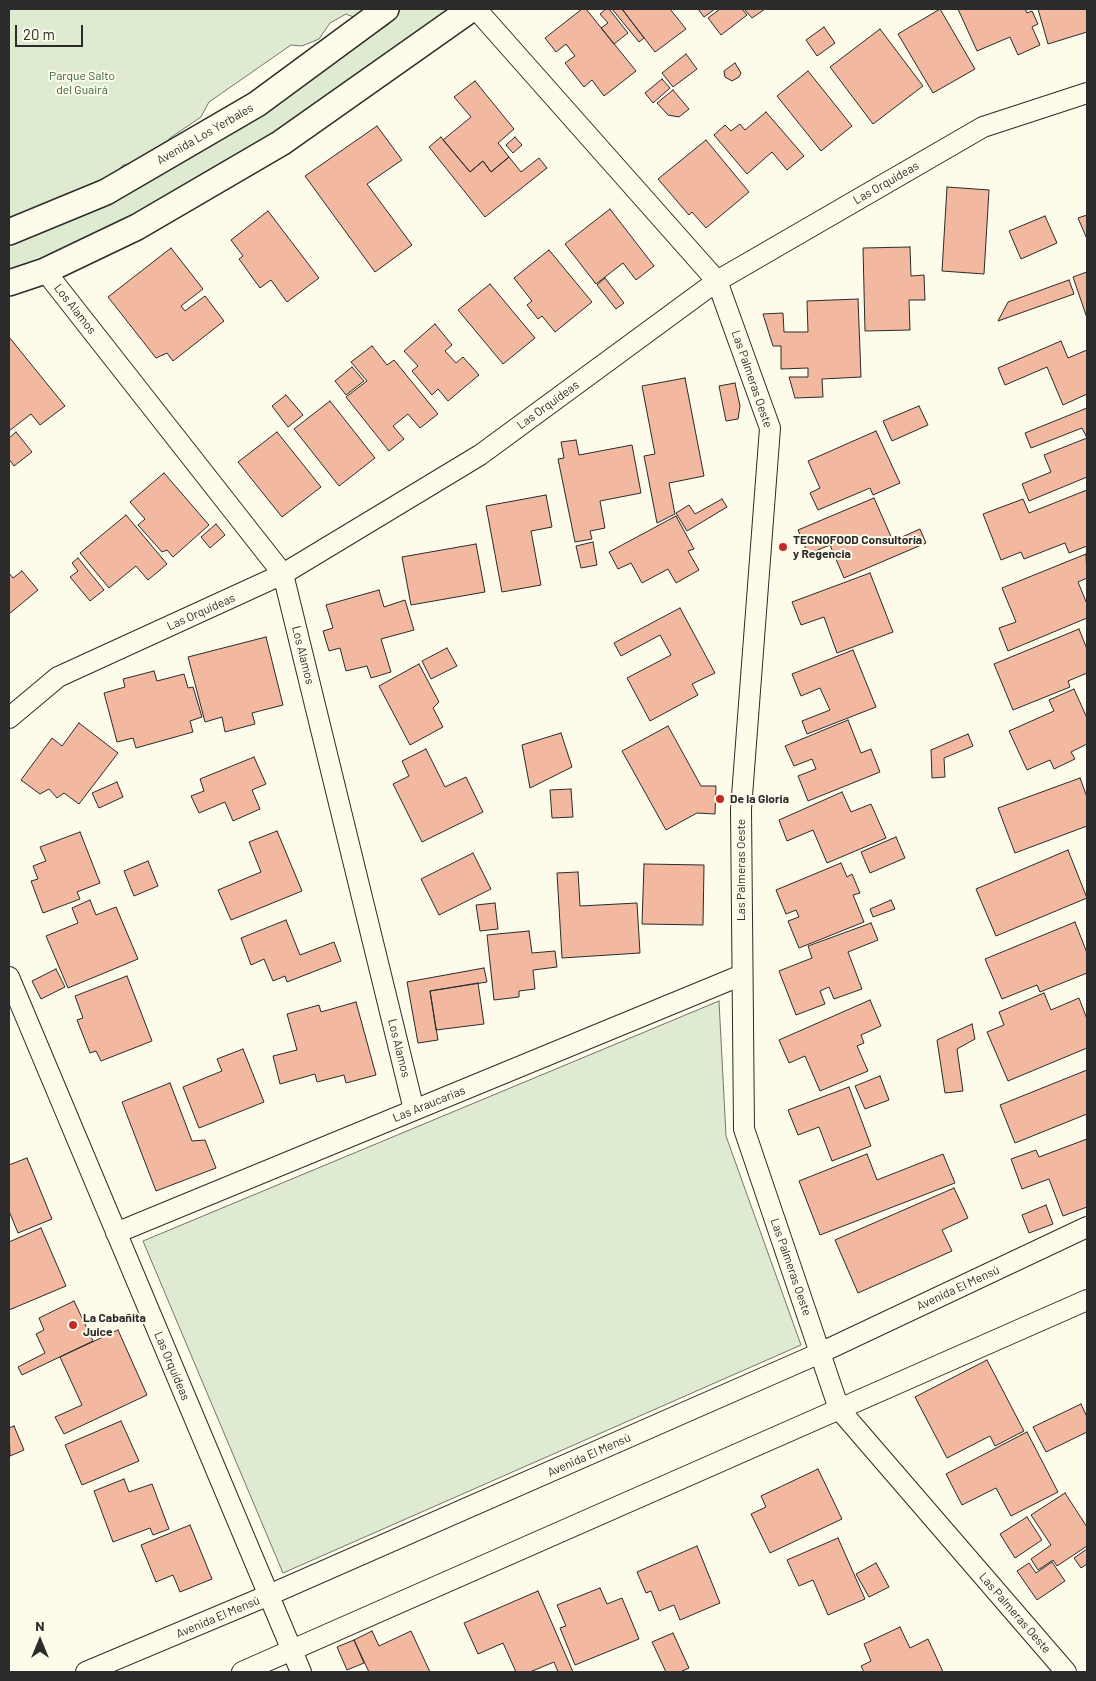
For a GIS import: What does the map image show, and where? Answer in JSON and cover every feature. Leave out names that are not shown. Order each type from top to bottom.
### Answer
[{"type":"street","name":"Avenida Los Yerbales","points":[[9,232],[106,192],[258,104],[386,9]]},
{"type":"street","points":[[9,283],[45,271],[137,226],[281,143],[471,9]]},
{"type":"street","name":"Las Palmeras Oeste","points":[[476,9],[717,282],[770,428],[741,809],[744,1129],[839,1409],[1066,1672]]},
{"type":"street","name":"Las Orquídeas","points":[[9,718],[58,677],[283,574],[480,455],[717,282],[983,127],[1087,94]]},
{"type":"street","name":"Los Alamos","points":[[45,271],[283,574],[414,1110]]},
{"type":"street","name":"Las Araucarias","points":[[116,1232],[742,975]]},
{"type":"street","name":"Las Orquídeas","points":[[9,977],[301,1672]]},
{"type":"street","name":"Avenida El Mensú","points":[[86,1672],[269,1596],[820,1354],[1087,1227]]},
{"type":"street","points":[[242,1672],[1087,1300]]},
{"type":"green space","name":"Parque Salto del Guairá","points":[[9,9],[456,9],[291,124],[134,215],[9,274],[9,241],[273,106],[390,23],[381,18],[363,21],[346,14],[330,23],[319,39],[302,46],[291,45],[209,102],[201,117],[170,138],[158,153],[142,162],[123,165],[98,193],[9,232]]},
{"type":"green space","points":[[719,1001],[726,1136],[801,1345],[283,1573],[143,1241]]},
{"type":"building","points":[[582,9],[586,9],[636,71],[604,96],[592,80],[584,87],[565,63],[575,56],[566,44],[556,52],[545,38]]},
{"type":"building","points":[[609,9],[628,33],[614,44],[601,28],[608,23],[600,14]]},
{"type":"building","points":[[612,9],[622,9],[644,38],[639,42]]},
{"type":"building","points":[[622,9],[670,9],[686,29],[655,52]]},
{"type":"building","points":[[698,9],[715,9],[704,17]]},
{"type":"building","points":[[720,9],[742,9],[747,15],[721,35],[708,18]]},
{"type":"building","points":[[744,9],[765,9],[752,18]]},
{"type":"building","points":[[940,9],[975,69],[933,93],[898,34]]},
{"type":"building","points":[[958,9],[1025,9],[1027,13],[1032,11],[1038,24],[1032,27],[1040,45],[1018,55],[1010,37],[977,51]]},
{"type":"building","points":[[1038,9],[1087,9],[1087,32],[1048,44]]},
{"type":"building","points":[[824,27],[835,43],[817,56],[806,40]]},
{"type":"building","points":[[880,29],[923,86],[873,124],[830,67]]},
{"type":"building","points":[[686,54],[697,69],[673,87],[662,73]]},
{"type":"building","points":[[735,63],[741,73],[739,77],[732,81],[725,77],[724,71]]},
{"type":"building","points":[[808,71],[852,126],[821,151],[777,96]]},
{"type":"building","points":[[662,79],[670,88],[653,103],[645,93]]},
{"type":"building","points":[[475,81],[514,129],[498,143],[509,157],[491,172],[483,161],[470,172],[443,140],[471,117],[454,97]]},
{"type":"building","points":[[673,90],[689,109],[679,117],[668,115],[657,103]]},
{"type":"building","points":[[766,112],[804,156],[787,170],[772,152],[747,174],[714,135],[725,125],[731,131],[740,124],[745,130]]},
{"type":"building","points":[[377,126],[402,160],[367,184],[412,245],[375,272],[305,176]]},
{"type":"building","points":[[441,137],[470,172],[483,161],[491,172],[509,157],[521,172],[539,158],[547,168],[485,217],[429,147]]},
{"type":"building","points":[[515,137],[522,145],[513,153],[506,145]]},
{"type":"building","points":[[706,140],[749,192],[706,228],[692,212],[689,215],[658,179]]},
{"type":"building","points":[[947,187],[989,190],[984,274],[942,271]]},
{"type":"building","points":[[610,209],[654,266],[636,280],[623,263],[596,284],[565,244]]},
{"type":"building","points":[[268,211],[319,278],[287,302],[271,280],[260,288],[239,259],[243,256],[231,240]]},
{"type":"building","points":[[1087,215],[1087,239],[1078,218]]},
{"type":"building","points":[[1045,216],[1057,243],[1021,259],[1009,231]]},
{"type":"building","points":[[910,247],[911,276],[924,275],[925,300],[909,300],[910,330],[865,331],[863,248]]},
{"type":"building","points":[[171,248],[203,289],[181,306],[185,311],[205,296],[224,321],[173,361],[167,353],[156,358],[108,297]]},
{"type":"building","points":[[549,250],[592,302],[555,332],[542,316],[538,319],[527,305],[532,301],[514,278]]},
{"type":"building","points":[[1087,272],[1087,318],[1073,277]]},
{"type":"building","points":[[605,278],[624,303],[616,309],[597,285]]},
{"type":"building","points":[[1069,280],[1074,294],[998,321],[1008,302]]},
{"type":"building","points":[[490,284],[535,338],[503,364],[458,310]]},
{"type":"building","points":[[858,299],[861,377],[822,379],[823,397],[795,398],[789,377],[808,377],[808,368],[781,369],[781,346],[773,346],[763,314],[783,313],[784,332],[808,332],[807,301]]},
{"type":"building","points":[[435,324],[452,345],[445,351],[456,363],[463,357],[479,375],[448,401],[438,389],[432,395],[412,371],[418,366],[404,351]]},
{"type":"building","points":[[9,337],[65,406],[40,425],[31,414],[9,431]]},
{"type":"building","points":[[1061,341],[1068,358],[1087,350],[1087,394],[1063,405],[1047,367],[1005,385],[998,368]]},
{"type":"building","points":[[372,346],[387,365],[394,360],[438,414],[420,428],[408,414],[393,426],[404,439],[389,451],[346,397],[367,381],[351,362]]},
{"type":"building","points":[[352,367],[364,381],[346,395],[335,381]]},
{"type":"building","points":[[685,378],[704,476],[669,483],[675,514],[657,523],[644,456],[655,454],[642,386]]},
{"type":"building","points":[[735,383],[740,406],[738,419],[726,421],[719,386]]},
{"type":"building","points":[[286,395],[303,415],[288,427],[272,406]]},
{"type":"building","points":[[330,401],[375,458],[339,486],[294,429]]},
{"type":"building","points":[[919,406],[928,425],[892,441],[883,421]]},
{"type":"building","points":[[1087,408],[1087,438],[1082,428],[1031,448],[1025,433]]},
{"type":"building","points":[[876,431],[900,483],[873,495],[870,488],[818,510],[810,493],[820,488],[808,461]]},
{"type":"building","points":[[16,432],[32,452],[14,466],[9,459],[9,438]]},
{"type":"building","points":[[277,432],[321,487],[282,517],[238,462]]},
{"type":"building","points":[[1087,438],[1087,477],[1029,501],[1022,484],[1051,472],[1044,455]]},
{"type":"building","points":[[576,440],[579,455],[632,445],[641,493],[600,501],[605,528],[590,531],[592,539],[575,542],[558,459],[564,458],[561,442]]},
{"type":"building","points":[[164,473],[209,525],[173,557],[167,550],[162,552],[138,525],[145,519],[130,502]]},
{"type":"building","points":[[1087,490],[1087,546],[1069,553],[1065,543],[1024,559],[1021,552],[1001,560],[983,514],[1023,499],[1029,513]]},
{"type":"building","points":[[546,495],[552,527],[531,531],[541,585],[502,592],[486,506]]},
{"type":"building","points":[[874,498],[893,541],[920,529],[926,543],[844,578],[830,545],[808,554],[798,530]]},
{"type":"building","points":[[722,499],[727,507],[687,531],[676,513],[689,505],[695,514]]},
{"type":"building","points":[[126,515],[167,564],[148,580],[136,566],[109,588],[80,553]]},
{"type":"building","points":[[676,516],[694,549],[688,551],[699,570],[676,583],[668,569],[642,583],[631,563],[618,569],[609,552]]},
{"type":"building","points":[[216,524],[225,535],[210,548],[201,537]]},
{"type":"building","points":[[593,542],[597,565],[581,568],[576,546]]},
{"type":"building","points":[[476,544],[485,592],[411,605],[402,557]]},
{"type":"building","points":[[1086,554],[1087,578],[1078,582],[1087,604],[1087,618],[1008,651],[999,628],[1016,622],[1002,588]]},
{"type":"building","points":[[78,558],[104,590],[90,601],[70,577],[78,571],[72,563]]},
{"type":"building","points":[[22,571],[38,590],[9,614],[9,573],[13,578]]},
{"type":"building","points":[[870,573],[893,632],[837,653],[824,617],[801,625],[792,602]]},
{"type":"building","points":[[379,590],[384,607],[405,600],[414,630],[381,639],[391,672],[371,678],[367,666],[346,671],[340,648],[329,651],[323,631],[333,628],[326,605]]},
{"type":"building","points":[[680,608],[715,673],[692,684],[698,695],[650,721],[627,678],[671,655],[660,635],[621,656],[614,643]]},
{"type":"building","points":[[1079,629],[1087,649],[1087,673],[1068,681],[1070,687],[1013,710],[994,664]]},
{"type":"building","points":[[266,637],[283,705],[252,713],[255,724],[225,732],[222,717],[205,722],[188,657]]},
{"type":"building","points":[[447,648],[457,666],[431,679],[422,661]]},
{"type":"building","points":[[853,650],[876,707],[807,734],[802,721],[830,710],[820,688],[801,696],[792,674]]},
{"type":"building","points":[[419,664],[439,702],[433,708],[443,727],[410,745],[379,686]]},
{"type":"building","points":[[154,671],[157,681],[184,674],[188,688],[193,687],[202,717],[190,721],[193,732],[136,748],[133,738],[117,742],[104,693],[125,687],[123,679]]},
{"type":"building","points":[[1074,689],[1087,718],[1087,744],[1071,752],[1075,759],[1054,769],[1050,760],[1027,770],[1009,731],[1054,711],[1049,700]]},
{"type":"building","points":[[848,720],[861,753],[871,749],[880,772],[808,801],[798,776],[816,769],[812,759],[794,766],[785,746]]},
{"type":"building","points":[[79,723],[118,753],[79,804],[64,793],[57,798],[49,789],[40,794],[21,780],[52,738],[62,746]]},
{"type":"building","points":[[668,726],[701,786],[716,786],[715,814],[697,813],[666,830],[622,751]]},
{"type":"building","points":[[561,733],[572,767],[530,788],[522,745]]},
{"type":"building","points":[[968,734],[973,746],[944,758],[945,777],[932,778],[931,750]]},
{"type":"building","points":[[426,749],[445,787],[466,777],[483,812],[422,842],[393,784],[409,776],[402,761]]},
{"type":"building","points":[[254,757],[266,784],[252,790],[260,809],[233,821],[225,802],[199,813],[191,796],[204,791],[200,779]]},
{"type":"building","points":[[1080,778],[1087,797],[1087,826],[1015,853],[998,808]]},
{"type":"building","points":[[117,782],[123,797],[99,808],[92,793]]},
{"type":"building","points":[[571,789],[573,817],[552,818],[550,790]]},
{"type":"building","points":[[842,792],[851,812],[871,804],[886,838],[827,863],[813,830],[787,841],[779,820]]},
{"type":"building","points":[[277,831],[302,891],[231,920],[218,890],[261,872],[249,842]]},
{"type":"building","points":[[80,832],[100,883],[77,892],[80,899],[43,913],[31,881],[38,879],[33,866],[46,861],[40,847]]},
{"type":"building","points":[[896,837],[905,858],[870,873],[861,852]]},
{"type":"building","points":[[1068,850],[1087,898],[996,936],[976,889]]},
{"type":"building","points":[[473,853],[491,889],[439,915],[421,879]]},
{"type":"building","points":[[148,861],[158,886],[134,896],[124,871]]},
{"type":"building","points":[[841,863],[847,877],[852,874],[860,893],[853,895],[864,922],[799,948],[788,921],[799,917],[796,910],[786,914],[776,890]]},
{"type":"building","points":[[644,864],[704,865],[703,925],[642,924]]},
{"type":"building","points":[[578,872],[580,906],[637,903],[640,953],[562,958],[557,873]]},
{"type":"building","points":[[90,900],[96,915],[116,907],[138,959],[68,988],[46,936],[78,923],[72,908]]},
{"type":"building","points":[[891,900],[895,909],[873,917],[870,909]]},
{"type":"building","points":[[495,903],[498,929],[480,931],[476,905]]},
{"type":"building","points":[[286,920],[300,955],[334,942],[341,961],[287,982],[285,976],[273,981],[264,959],[251,965],[241,938]]},
{"type":"building","points":[[1075,922],[1087,953],[1087,973],[1040,992],[1037,985],[1002,999],[985,959]]},
{"type":"building","points":[[871,923],[878,940],[848,952],[862,989],[834,999],[829,987],[820,991],[825,1004],[796,1015],[779,971],[812,958],[808,946]]},
{"type":"building","points":[[529,931],[532,953],[555,951],[557,967],[533,970],[535,989],[519,991],[519,997],[494,1000],[487,935]]},
{"type":"building","points":[[484,968],[487,982],[430,991],[438,1040],[418,1043],[407,982]]},
{"type":"building","points":[[56,969],[65,987],[41,999],[32,981]]},
{"type":"building","points":[[127,976],[152,1041],[101,1061],[96,1051],[90,1053],[77,1020],[83,1018],[75,996]]},
{"type":"building","points":[[478,983],[484,1024],[436,1030],[430,991]]},
{"type":"building","points":[[1044,993],[1051,1010],[1079,998],[1087,1019],[1087,1048],[1008,1081],[987,1032],[1004,1025],[999,1012]]},
{"type":"building","points":[[870,1000],[881,1026],[861,1035],[864,1043],[857,1046],[868,1071],[820,1091],[805,1056],[789,1063],[779,1040]]},
{"type":"building","points":[[356,1002],[376,1075],[346,1083],[344,1075],[317,1082],[315,1074],[280,1084],[273,1056],[297,1050],[287,1014],[319,1005],[321,1012]]},
{"type":"building","points":[[972,1024],[975,1039],[957,1049],[963,1091],[945,1093],[937,1040]]},
{"type":"building","points":[[243,1049],[264,1102],[199,1128],[183,1087],[222,1071],[217,1059]]},
{"type":"building","points":[[1087,1070],[1087,1114],[1015,1143],[1000,1105]]},
{"type":"building","points":[[880,1076],[889,1100],[865,1109],[855,1086]]},
{"type":"building","points":[[170,1083],[192,1141],[205,1140],[216,1168],[156,1191],[122,1102]]},
{"type":"building","points":[[849,1087],[871,1146],[832,1161],[819,1127],[798,1135],[788,1110]]},
{"type":"building","points":[[1087,1139],[1087,1207],[1063,1216],[1049,1179],[1022,1189],[1011,1159],[1036,1150],[1039,1157]]},
{"type":"building","points":[[867,1154],[877,1180],[943,1154],[955,1183],[820,1235],[799,1181]]},
{"type":"building","points":[[27,1158],[52,1219],[18,1233],[9,1211],[9,1165]]},
{"type":"building","points":[[954,1188],[968,1218],[942,1230],[952,1251],[858,1293],[835,1240]]},
{"type":"building","points":[[1046,1205],[1053,1224],[1029,1233],[1022,1215]]},
{"type":"building","points":[[41,1228],[66,1286],[9,1310],[9,1242]]},
{"type":"building","points":[[74,1301],[93,1341],[22,1375],[18,1367],[45,1353],[36,1334],[44,1330],[39,1318]]},
{"type":"building","points":[[118,1330],[147,1395],[64,1434],[55,1417],[82,1405],[60,1357]]},
{"type":"building","points":[[987,1360],[1024,1431],[995,1446],[990,1436],[947,1458],[915,1397]]},
{"type":"building","points":[[1081,1404],[1087,1417],[1087,1432],[1046,1452],[1033,1427]]},
{"type":"building","points":[[121,1421],[139,1461],[82,1485],[65,1445]]},
{"type":"building","points":[[14,1426],[24,1450],[10,1456],[9,1428]]},
{"type":"building","points":[[1027,1432],[1058,1492],[1011,1516],[996,1488],[962,1505],[946,1474]]},
{"type":"building","points":[[818,1469],[842,1519],[770,1553],[751,1514],[766,1507],[761,1496]]},
{"type":"building","points":[[124,1479],[129,1492],[152,1484],[169,1529],[153,1535],[150,1528],[113,1542],[94,1491]]},
{"type":"building","points":[[1065,1493],[1087,1527],[1087,1546],[1057,1566],[1053,1560],[1038,1570],[1031,1559],[1051,1545],[1031,1515]]},
{"type":"building","points":[[1027,1517],[1042,1540],[1015,1558],[1000,1534]]},
{"type":"building","points":[[190,1525],[212,1579],[180,1592],[173,1575],[156,1582],[141,1545]]},
{"type":"building","points":[[838,1538],[865,1599],[828,1615],[813,1580],[799,1586],[787,1560]]},
{"type":"building","points":[[697,1546],[720,1603],[680,1620],[674,1605],[659,1611],[651,1591],[646,1593],[637,1572]]},
{"type":"building","points":[[1087,1549],[1087,1564],[1081,1568],[1074,1558]]},
{"type":"building","points":[[1052,1562],[1065,1581],[1037,1600],[1017,1571],[1029,1563],[1036,1573]]},
{"type":"building","points":[[876,1563],[889,1587],[869,1597],[856,1574]]},
{"type":"building","points":[[600,1588],[607,1604],[622,1598],[639,1639],[575,1665],[560,1628],[566,1626],[557,1605]]},
{"type":"building","points":[[538,1591],[573,1672],[558,1672],[554,1662],[530,1672],[516,1672],[503,1643],[478,1654],[464,1623]]},
{"type":"building","points":[[900,1627],[910,1648],[928,1639],[943,1672],[864,1672],[861,1666],[871,1661],[864,1644]]},
{"type":"building","points":[[372,1631],[379,1646],[411,1631],[430,1672],[369,1672],[354,1640]]},
{"type":"building","points":[[673,1633],[689,1668],[680,1672],[666,1672],[652,1642]]},
{"type":"building","points":[[354,1640],[364,1663],[347,1670],[337,1647]]},
{"type":"place","name":"TECNOFOOD Consultoría y Regencia","points":[[783,547]]},
{"type":"place","name":"De la Gloria","points":[[720,799]]},
{"type":"place","name":"La Cabañita Juice","points":[[73,1325]]}]
